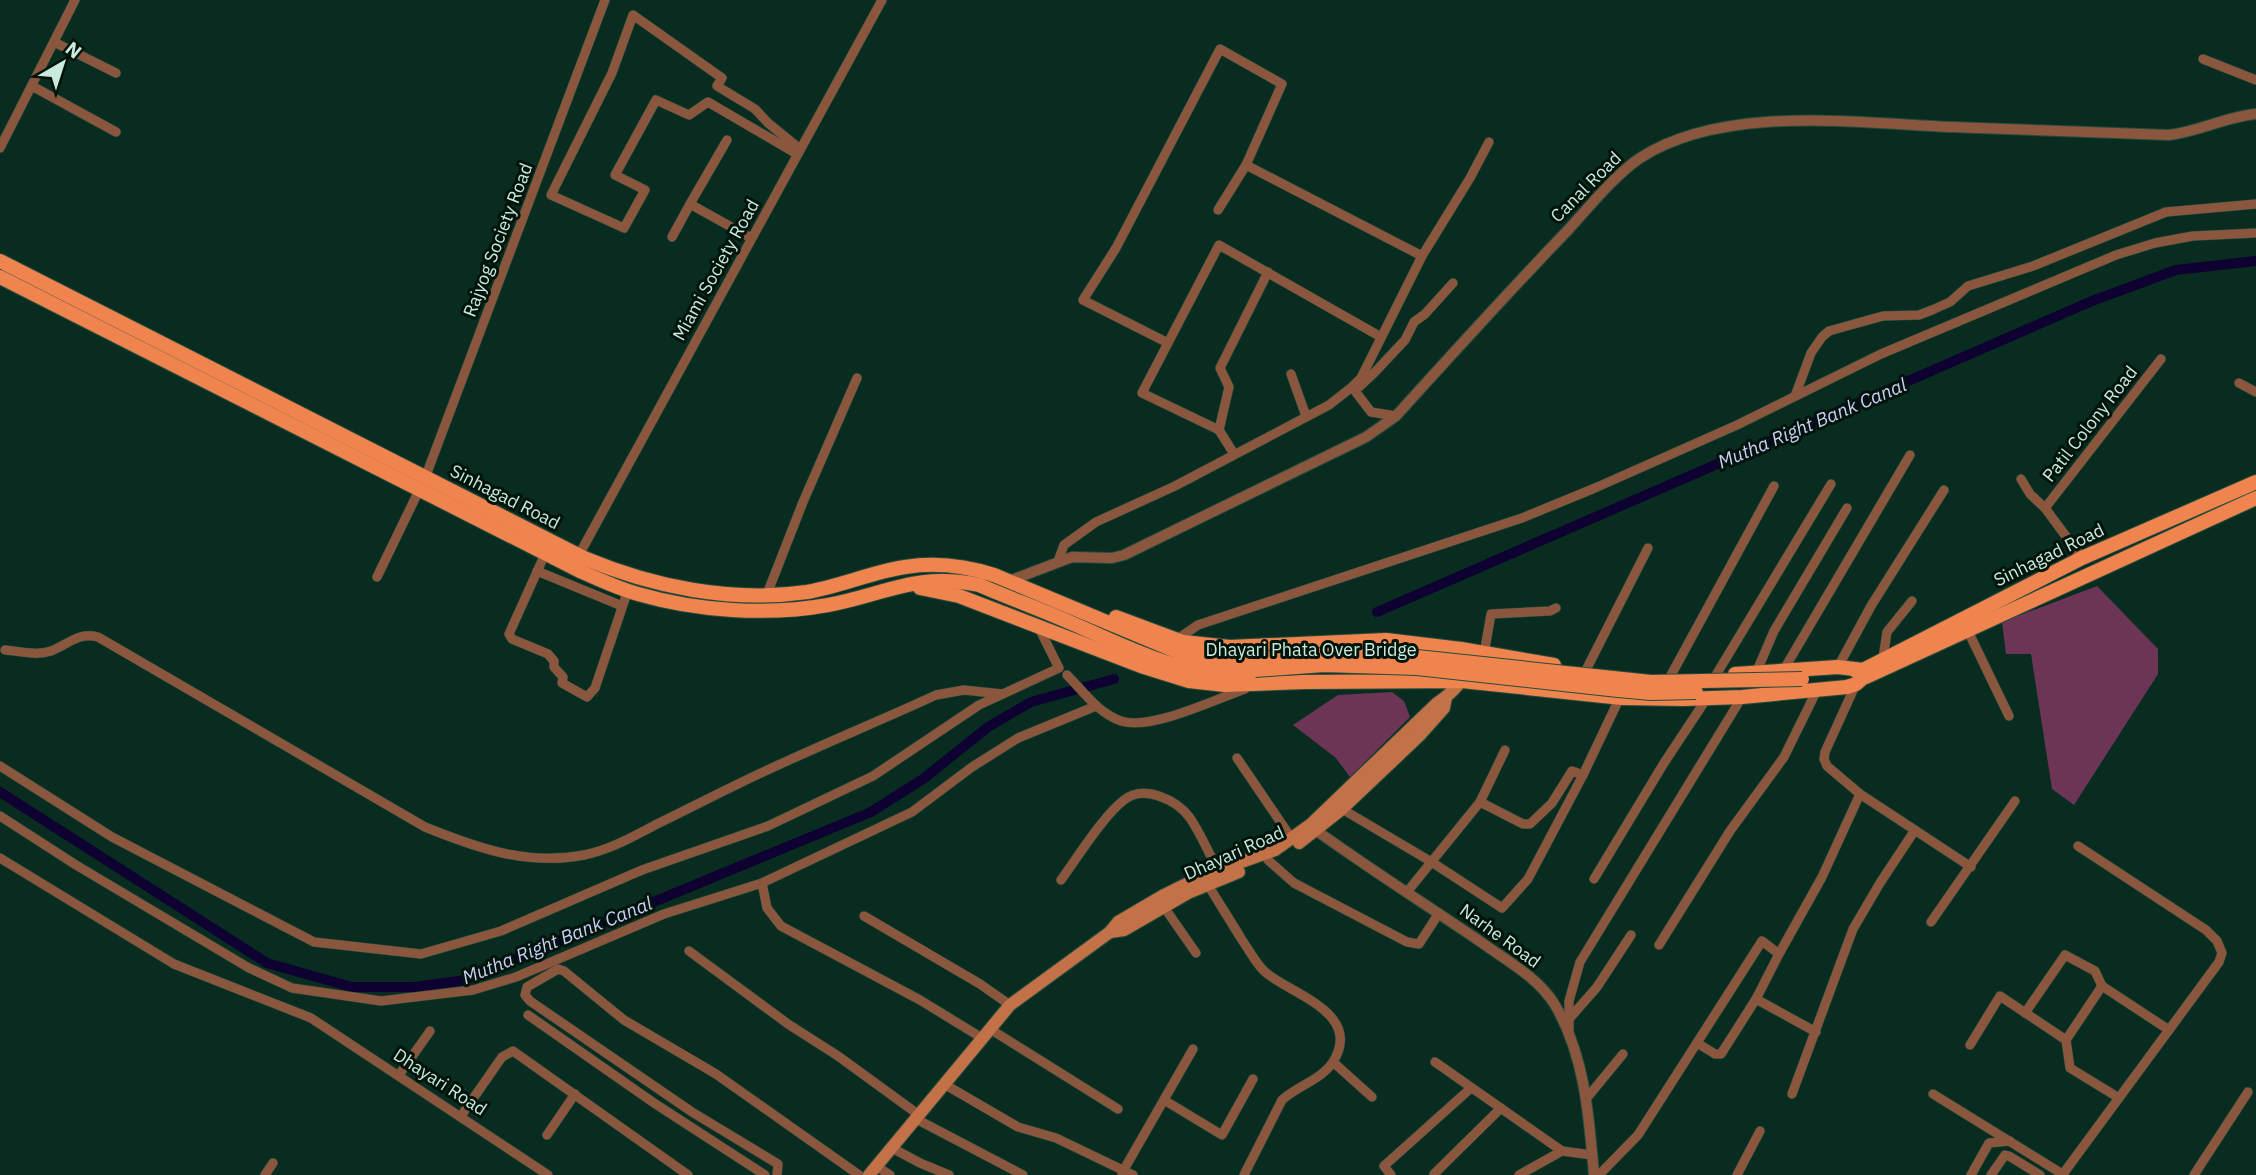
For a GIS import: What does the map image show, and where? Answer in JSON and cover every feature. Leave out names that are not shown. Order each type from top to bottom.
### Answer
[{"type":"main road","name":"Sinhagad Road","points":[[0,261],[21,281]]},
{"type":"main road","name":"Sinhagad Road","points":[[0,277],[21,281],[422,484],[579,555],[642,580],[695,591],[768,594],[828,588],[905,567],[931,565],[978,570],[1030,591]]},
{"type":"main road","name":"Sinhagad Road","points":[[1861,677],[1884,658],[2082,558],[2256,482]]},
{"type":"main road","name":"Sinhagad Road","points":[[422,484],[578,570],[628,590],[693,604],[787,610],[832,604],[898,586]]},
{"type":"main road","name":"Sinhagad Road","points":[[1861,677],[2256,498]]},
{"type":"main road","name":"Dhayari Phata Over Bridge","points":[[898,586],[951,580],[979,585],[1156,659],[1201,670],[1245,672],[1255,665]]},
{"type":"main road","points":[[898,586],[927,588],[959,596],[1142,666],[1189,681],[1255,685],[1462,681],[1622,698],[1707,698],[1847,687],[1861,677]]},
{"type":"main road","points":[[1030,591],[1054,591],[1176,640],[1230,647],[1386,640],[1625,675],[1716,676],[1838,667],[1861,677]]},
{"type":"main road","name":"Dhayari Phata Over Bridge","points":[[1030,591],[1183,654],[1255,665],[1324,654],[1418,657],[1651,682],[1802,683],[1861,677]]},
{"type":"main road","name":"Dhayari Road","points":[[873,1171],[1010,1005],[1110,932],[1118,922],[1205,880],[1286,852],[1314,828],[1462,681],[1479,653]]},
{"type":"main road","name":"Dhayari Road","points":[[1110,932],[1124,930],[1164,907],[1218,870],[1275,850],[1342,809],[1419,737],[1444,708],[1446,697]]},
{"type":"street","points":[[0,148],[75,0]]},
{"type":"street","name":"Rajyog Society Road","points":[[377,577],[422,484],[605,0]]},
{"type":"street","name":"Miami Society Road","points":[[579,555],[799,152],[878,1]]},
{"type":"street","points":[[632,15],[722,78],[718,86],[757,111],[799,152],[708,102],[689,115],[656,100],[615,175],[645,190],[624,228],[551,195],[612,73],[632,15]]},
{"type":"street","points":[[54,42],[116,73]]},
{"type":"street","points":[[1168,343],[1083,300],[1116,248],[1220,49],[1282,84],[1246,165],[1218,210]]},
{"type":"street","points":[[2203,60],[2256,80]]},
{"type":"street","points":[[32,86],[116,132]]},
{"type":"street","points":[[749,126],[757,111]]},
{"type":"street","name":"Canal Road","points":[[1009,581],[1072,556],[1112,558],[1124,555],[1366,438],[1396,416],[1603,193],[1639,159],[1676,139],[1755,123],[1817,122],[2169,135],[2194,132],[2227,118],[2256,114]]},
{"type":"street","points":[[671,237],[727,140]]},
{"type":"street","points":[[1058,561],[1064,545],[1096,522],[1175,486],[1329,405],[1352,387],[1361,378],[1422,256],[1489,142]]},
{"type":"street","points":[[1246,165],[1422,256]]},
{"type":"street","points":[[690,204],[751,238]]},
{"type":"street","points":[[1795,396],[1811,354],[1829,331],[1883,316],[1919,314],[1932,310],[1950,302],[1968,286],[2033,267],[2166,212],[2256,204]]},
{"type":"street","points":[[1176,640],[1198,625],[1522,518],[1617,478],[1881,354],[2116,255],[2155,243],[2193,236],[2256,233]]},
{"type":"street","points":[[1234,454],[1220,430],[1142,393],[1219,245],[1381,337]]},
{"type":"street","points":[[1220,430],[1229,387],[1220,368],[1268,272]]},
{"type":"street","points":[[1352,387],[1359,387],[1375,372],[1405,340],[1410,326],[1453,284]]},
{"type":"street","name":"Patil Colony Road","points":[[2045,508],[2161,359]]},
{"type":"street","points":[[1291,374],[1306,416]]},
{"type":"street","points":[[768,594],[803,502],[857,378]]},
{"type":"street","points":[[2239,383],[2256,392]]},
{"type":"street","points":[[1352,387],[1371,412],[1396,416]]},
{"type":"street","points":[[1783,671],[1910,454]]},
{"type":"street","name":"Patil Colony Road","points":[[2021,479],[2030,495],[2045,508],[2082,558]]},
{"type":"street","points":[[1716,676],[1831,484]]},
{"type":"street","points":[[1670,677],[1774,486]]},
{"type":"street","points":[[1838,667],[1871,606],[1944,490]]},
{"type":"street","points":[[1756,673],[1774,631],[1847,508]]},
{"type":"street","points":[[1586,670],[1647,548]]},
{"type":"street","points":[[545,554],[509,634],[512,639],[548,654],[563,677],[562,683],[587,697],[595,688],[628,590]]},
{"type":"street","points":[[537,571],[622,606]]},
{"type":"street","points":[[1884,658],[1887,632],[1912,601]]},
{"type":"street","points":[[1479,653],[1491,614],[1550,611],[1556,608]]},
{"type":"street","points":[[0,766],[112,837],[314,942],[421,954],[501,931],[642,870],[768,826],[873,776],[979,705],[1059,668],[1038,626]]},
{"type":"street","points":[[1967,629],[2009,716]]},
{"type":"street","points":[[5,650],[41,653],[79,636],[98,637],[425,827],[473,847],[507,855],[554,857],[600,851],[741,782],[936,695],[964,690],[1002,694]]},
{"type":"street","points":[[1067,675],[1096,706],[1121,721],[1134,723],[1154,721],[1255,685]]},
{"type":"street","points":[[1342,809],[1502,908],[1528,879],[1583,775],[1622,698],[1625,675]]},
{"type":"street","points":[[1861,677],[1824,759],[1826,766],[1860,794],[1970,867]]},
{"type":"street","points":[[1659,946],[1730,831],[1784,757],[1817,690]]},
{"type":"street","points":[[1569,1032],[1569,1001],[1580,962],[1742,697]]},
{"type":"street","points":[[1594,879],[1664,762],[1707,698]]},
{"type":"street","points":[[0,816],[76,865],[249,968],[292,988],[381,1002],[484,987],[516,977],[664,914],[762,883],[912,812],[972,767],[1018,738],[1096,706]]},
{"type":"street","points":[[1407,892],[1480,802],[1504,750]]},
{"type":"street","points":[[1237,758],[1292,839]]},
{"type":"street","points":[[1480,802],[1523,824],[1530,824],[1552,803],[1572,771],[1583,775]]},
{"type":"street","points":[[1697,1042],[1715,1054],[1721,1054],[1756,999],[1822,877],[1860,794]]},
{"type":"street","points":[[1061,880],[1111,813],[1125,799],[1134,795],[1156,796],[1180,806],[1191,819],[1218,870]]},
{"type":"street","points":[[1931,922],[2014,801]]},
{"type":"street","name":"Narhe Road","points":[[1314,828],[1523,971],[1553,1002],[1569,1032],[1586,1099],[1597,1175]]},
{"type":"street","points":[[1792,1094],[1853,929],[1915,830]]},
{"type":"street","points":[[1933,1094],[2063,1175],[2219,962],[2222,953],[2217,942],[2206,930],[2078,846]]},
{"type":"street","name":"Dhayari Road","points":[[0,858],[174,964],[311,1018],[548,1175]]},
{"type":"street","points":[[1268,860],[1294,883],[1407,942],[1419,944],[1439,914]]},
{"type":"street","points":[[1205,880],[1264,971],[1326,1011],[1340,1039],[1333,1062],[1321,1075],[1282,1100],[1244,1175]]},
{"type":"street","points":[[762,883],[767,908],[781,926],[986,1034],[1118,1109]]},
{"type":"street","points":[[1164,907],[1196,953]]},
{"type":"street","points":[[864,916],[980,984],[1010,1005]]},
{"type":"street","points":[[1569,1019],[1597,987],[1631,934]]},
{"type":"street","points":[[1597,1175],[1638,1135],[1762,941],[1779,954]]},
{"type":"street","points":[[689,951],[919,1115],[920,1121],[1023,1175]]},
{"type":"street","points":[[2025,1013],[2065,955],[2095,971],[2102,986],[2169,1030]]},
{"type":"street","points":[[777,1175],[778,1164],[692,1112],[530,1001],[525,995],[527,987],[558,969],[564,971],[624,1020],[716,1074],[859,1175]]},
{"type":"street","points":[[2102,986],[2066,1040],[2070,1068],[2119,1098]]},
{"type":"street","points":[[1970,1045],[2000,996],[2066,1040]]},
{"type":"street","points":[[1756,999],[1816,1032]]},
{"type":"street","points":[[528,1015],[654,1103],[765,1175]]},
{"type":"street","points":[[398,1076],[430,1031]]},
{"type":"street","points":[[944,1084],[1018,1126],[1056,1138],[1126,1173],[1193,1049]]},
{"type":"street","points":[[461,1116],[502,1057],[510,1051],[517,1052],[688,1175]]},
{"type":"street","points":[[1586,1099],[1623,1054]]},
{"type":"street","points":[[1333,1062],[1372,1097]]},
{"type":"street","points":[[1434,1062],[1562,1151],[1592,1155]]},
{"type":"street","points":[[1164,1100],[1222,1135],[1253,1079]]},
{"type":"street","points":[[1391,1175],[1384,1166],[1471,1087]]},
{"type":"street","points":[[2194,1175],[2248,1091]]},
{"type":"street","points":[[547,1135],[575,1094]]},
{"type":"street","points":[[1434,1174],[1501,1108]]},
{"type":"street","points":[[1737,1175],[1760,1131]]},
{"type":"street","points":[[1970,1175],[1989,1143],[2012,1141]]},
{"type":"street","points":[[892,1148],[949,1175]]},
{"type":"street","points":[[1519,1175],[1562,1151]]},
{"type":"street","points":[[1991,1175],[2005,1155],[2041,1175],[2049,1164]]},
{"type":"street","points":[[265,1175],[273,1163]]},
{"type":"street","points":[[873,1171],[890,1175]]},
{"type":"shaded area","points":[[2097,586],[2158,649],[2158,674],[2074,805],[2052,789],[2031,654],[2006,654],[2002,622]]},
{"type":"shaded area","points":[[1392,692],[1404,701],[1410,717],[1350,777],[1336,758],[1293,725],[1338,695]]},
{"type":"waterway","name":"Mutha Right Bank Canal","points":[[1377,612],[2092,301],[2176,270],[2256,261]]},
{"type":"waterway","name":"Mutha Right Bank Canal","points":[[0,792],[267,963],[352,987],[415,987],[465,980],[871,812],[923,779],[988,727],[1031,702],[1114,679]]}]
